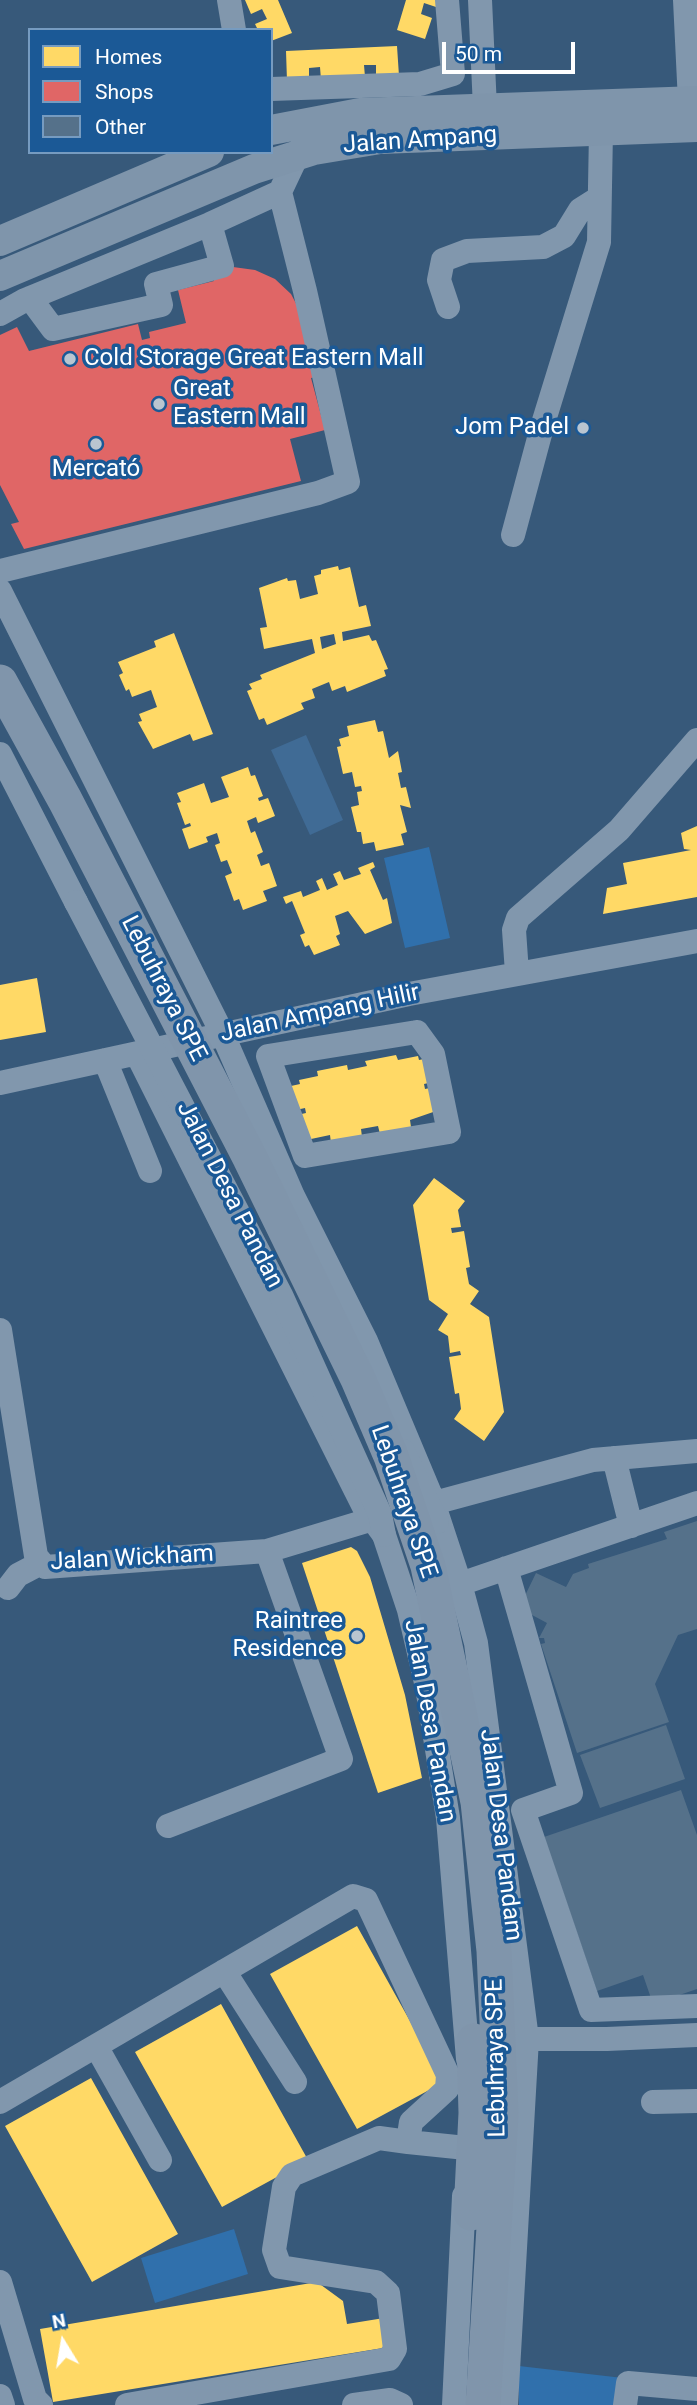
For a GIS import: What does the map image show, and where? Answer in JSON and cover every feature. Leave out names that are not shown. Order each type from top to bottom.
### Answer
[{"type":"highway","name":"Lebuhraya SPE","points":[[0,682],[65,800],[212,1084],[352,1367],[391,1456],[428,1566],[478,1802],[494,1951],[501,2114],[483,2405]]},
{"type":"highway","name":"Lebuhraya SPE","points":[[0,722],[49,808],[273,1248],[360,1440],[408,1573],[431,1663],[455,1804],[472,1952],[476,2113],[461,2405]]},
{"type":"main road","name":"Jalan Ampang","points":[[273,130],[360,113],[694,95]]},
{"type":"main road","name":"Jalan Ampang","points":[[0,276],[254,169],[298,156],[380,139],[601,131],[694,95]]},
{"type":"main road","points":[[0,242],[204,154]]},
{"type":"street","points":[[229,0],[234,28]]},
{"type":"street","points":[[273,89],[420,84],[453,74],[447,0]]},
{"type":"street","points":[[480,0],[485,108]]},
{"type":"street","points":[[685,0],[694,95]]},
{"type":"street","points":[[513,536],[542,427],[599,242],[601,131]]},
{"type":"street","points":[[0,314],[30,298],[211,224],[280,192],[298,156]]},
{"type":"street","points":[[0,571],[318,493],[348,482],[306,291],[280,192]]},
{"type":"street","points":[[448,307],[439,279],[443,260],[467,251],[543,247],[564,236],[580,210],[599,198]]},
{"type":"street","points":[[156,284],[222,266],[211,224]]},
{"type":"street","points":[[97,236],[109,264]]},
{"type":"street","points":[[30,298],[53,329],[161,305],[147,249]]},
{"type":"street","points":[[0,591],[223,1035],[293,1196],[366,1341],[436,1512],[593,1460],[697,1451]]},
{"type":"street","name":"Jalan Desa Pandan","points":[[0,663],[120,883],[436,1512]]},
{"type":"street","points":[[517,973],[514,930],[518,918],[619,830],[697,740]]},
{"type":"street","name":"Jalan Desa Pandan","points":[[0,754],[281,1295],[380,1514],[378,1527],[408,1610],[431,1713],[448,1818],[468,2039],[466,2148],[454,2405]]},
{"type":"street","name":"Jalan Ampang Hilir","points":[[0,1083],[402,996],[697,941]]},
{"type":"street","points":[[402,996],[410,1033],[433,1054],[449,1132],[305,1156],[268,1056],[410,1033]]},
{"type":"street","points":[[137,1054],[281,1344],[378,1527]]},
{"type":"street","points":[[105,1060],[150,1171]]},
{"type":"street","name":"Jalan Wickham","points":[[0,1330],[40,1564],[45,1567],[267,1551],[378,1527]]},
{"type":"street","points":[[614,1458],[631,1526]]},
{"type":"street","points":[[460,1584],[697,1503]]},
{"type":"street","name":"Jalan Desa Pandam","points":[[436,1512],[476,1643],[527,2039],[511,2364],[506,2405]]},
{"type":"street","points":[[168,1826],[341,1759],[267,1551]]},
{"type":"street","points":[[8,1588],[18,1575],[40,1564]]},
{"type":"street","points":[[506,1568],[572,1793],[523,1810],[590,2010],[697,2006]]},
{"type":"street","points":[[0,2102],[353,1896],[366,1900],[448,2075],[447,2089],[411,2122],[408,2142]]},
{"type":"street","points":[[224,1972],[295,2082]]},
{"type":"street","points":[[468,2039],[697,2035]]},
{"type":"street","points":[[96,2046],[160,2160]]},
{"type":"street","points":[[653,2102],[697,2101]]},
{"type":"street","points":[[127,2405],[389,2358],[395,2349],[388,2293],[376,2282],[280,2267],[274,2250],[284,2187],[292,2175],[379,2138],[466,2148]]},
{"type":"street","points":[[0,2281],[35,2399],[41,2405]]},
{"type":"street","points":[[511,2364],[524,2405]]},
{"type":"street","points":[[625,2405],[628,2383],[697,2389]]},
{"type":"street","points":[[0,2396],[3,2405]]},
{"type":"street","points":[[354,2405],[390,2400],[401,2405]]},
{"type":"shaded area","points":[[306,735],[343,820],[310,835],[271,750]]},
{"type":"shaded area","points":[[429,847],[450,938],[405,948],[384,858]]},
{"type":"shaded area","points":[[234,2229],[248,2274],[155,2303],[141,2258]]},
{"type":"shaded area","points":[[519,2366],[623,2378],[619,2405],[519,2405]]},
{"type":"building: Homes","points":[[245,0],[278,0],[292,33],[273,40],[273,28],[257,28],[255,24],[267,19],[262,9],[251,14]]},
{"type":"building: Homes","points":[[406,0],[438,0],[436,7],[424,3],[421,14],[432,18],[425,39],[397,30]]},
{"type":"building: Homes","points":[[397,46],[399,76],[376,77],[376,65],[364,65],[365,77],[321,80],[320,67],[309,68],[309,80],[287,81],[286,51]]},
{"type":"building: Homes","points":[[338,566],[339,570],[350,567],[359,607],[366,605],[371,626],[342,632],[343,641],[369,635],[372,641],[376,640],[388,669],[384,670],[386,676],[347,692],[345,686],[332,691],[329,682],[312,689],[315,698],[301,703],[304,709],[267,725],[264,718],[259,720],[247,691],[252,689],[249,684],[262,679],[260,675],[315,653],[312,639],[264,649],[260,628],[267,627],[259,588],[287,578],[288,581],[296,580],[300,599],[318,594],[314,576],[321,574],[321,570]],"holes":[[[334,634],[336,644],[322,649],[320,637]]]},
{"type":"building: Homes","points":[[174,633],[213,734],[193,741],[190,734],[153,749],[138,722],[142,721],[139,714],[157,707],[151,690],[132,697],[129,689],[126,691],[119,675],[123,673],[118,662],[156,647],[154,641]]},
{"type":"building: Homes","points":[[375,720],[378,732],[383,731],[389,758],[398,751],[402,772],[398,773],[401,788],[406,787],[411,808],[400,805],[407,832],[401,834],[404,845],[376,851],[374,842],[363,844],[361,832],[357,832],[351,807],[359,805],[357,792],[362,791],[361,786],[355,787],[352,772],[343,774],[337,747],[341,746],[339,739],[349,736],[347,726]]},
{"type":"building: Homes","points":[[248,767],[251,776],[255,775],[263,796],[258,798],[259,801],[268,798],[275,816],[258,823],[256,817],[247,821],[251,833],[255,831],[263,852],[257,855],[261,866],[269,863],[277,886],[263,891],[267,901],[243,910],[239,899],[234,901],[225,876],[232,873],[227,860],[221,862],[215,845],[220,843],[217,833],[206,837],[208,842],[189,849],[182,829],[191,826],[190,823],[185,825],[177,803],[181,802],[177,793],[204,783],[211,803],[229,797],[221,777]]},
{"type":"building: Homes","points":[[697,826],[697,897],[603,914],[607,888],[627,884],[623,863],[691,850],[684,849],[681,833]]},
{"type":"building: Homes","points":[[373,862],[375,867],[370,870],[383,900],[387,898],[392,923],[365,934],[348,911],[335,916],[340,934],[336,936],[340,945],[314,955],[309,945],[305,947],[300,935],[305,933],[292,901],[286,904],[283,897],[301,891],[303,897],[320,890],[316,881],[322,878],[327,890],[338,885],[333,874],[340,871],[344,880],[361,874],[358,868]]},
{"type":"building: Homes","points":[[37,978],[46,1032],[0,1040],[0,985]]},
{"type":"building: Homes","points":[[396,1055],[398,1060],[418,1056],[419,1060],[429,1058],[433,1082],[424,1084],[425,1089],[435,1087],[439,1110],[410,1120],[411,1127],[380,1134],[378,1126],[361,1129],[362,1137],[331,1143],[330,1135],[311,1139],[297,1115],[306,1113],[305,1108],[296,1110],[291,1086],[300,1084],[299,1080],[318,1076],[317,1071],[347,1065],[348,1070],[367,1066],[365,1061]]},
{"type":"building: Homes","points":[[434,1178],[465,1201],[458,1210],[461,1227],[451,1228],[452,1233],[464,1231],[470,1267],[466,1268],[469,1284],[479,1291],[470,1304],[489,1317],[504,1412],[484,1441],[454,1419],[461,1409],[459,1393],[455,1394],[449,1357],[461,1355],[460,1351],[450,1353],[448,1336],[438,1330],[448,1314],[429,1300],[413,1205]]},
{"type":"building: Homes","name":"Raintree Residence","points":[[351,1547],[357,1551],[370,1577],[405,1695],[422,1778],[378,1793],[302,1563]]},
{"type":"building: Homes","points":[[357,1926],[444,2082],[357,2129],[270,1974]]},
{"type":"building: Homes","points":[[221,2004],[308,2160],[222,2207],[135,2052]]},
{"type":"building: Homes","points":[[91,2078],[178,2234],[92,2282],[5,2126]]},
{"type":"building: Homes","points":[[317,2282],[343,2301],[347,2324],[384,2318],[389,2347],[53,2402],[40,2329]]},
{"type":"building: Shops","name":"Great Eastern Mall","points":[[233,267],[255,270],[275,279],[291,294],[301,313],[315,377],[311,378],[325,430],[290,439],[301,481],[24,549],[11,524],[19,522],[0,485],[0,335],[17,327],[29,351],[138,324],[142,340],[150,338],[149,332],[186,323],[178,290],[214,281],[212,272]]},
{"type":"building: Other","points":[[697,1521],[697,1629],[678,1635],[655,1684],[669,1722],[577,1753],[541,1644],[545,1643],[544,1638],[539,1638],[547,1623],[519,1608],[536,1573],[566,1587],[573,1574],[589,1568],[588,1564],[667,1539],[664,1532]]},
{"type":"building: Other","points":[[666,1725],[685,1779],[600,1808],[580,1755]]},
{"type":"building: Other","points":[[681,1790],[697,1835],[697,1989],[653,2004],[643,1975],[597,1991],[544,1837]]},
{"type":"place","name":"Cold Storage Great Eastern Mall","points":[[70,359]]},
{"type":"place","name":"Great Eastern Mall","points":[[159,404]]},
{"type":"place","name":"Jom Padel","points":[[583,428]]},
{"type":"place","name":"Mercató","points":[[96,444]]},
{"type":"place","name":"Raintree Residence","points":[[357,1636]]}]
